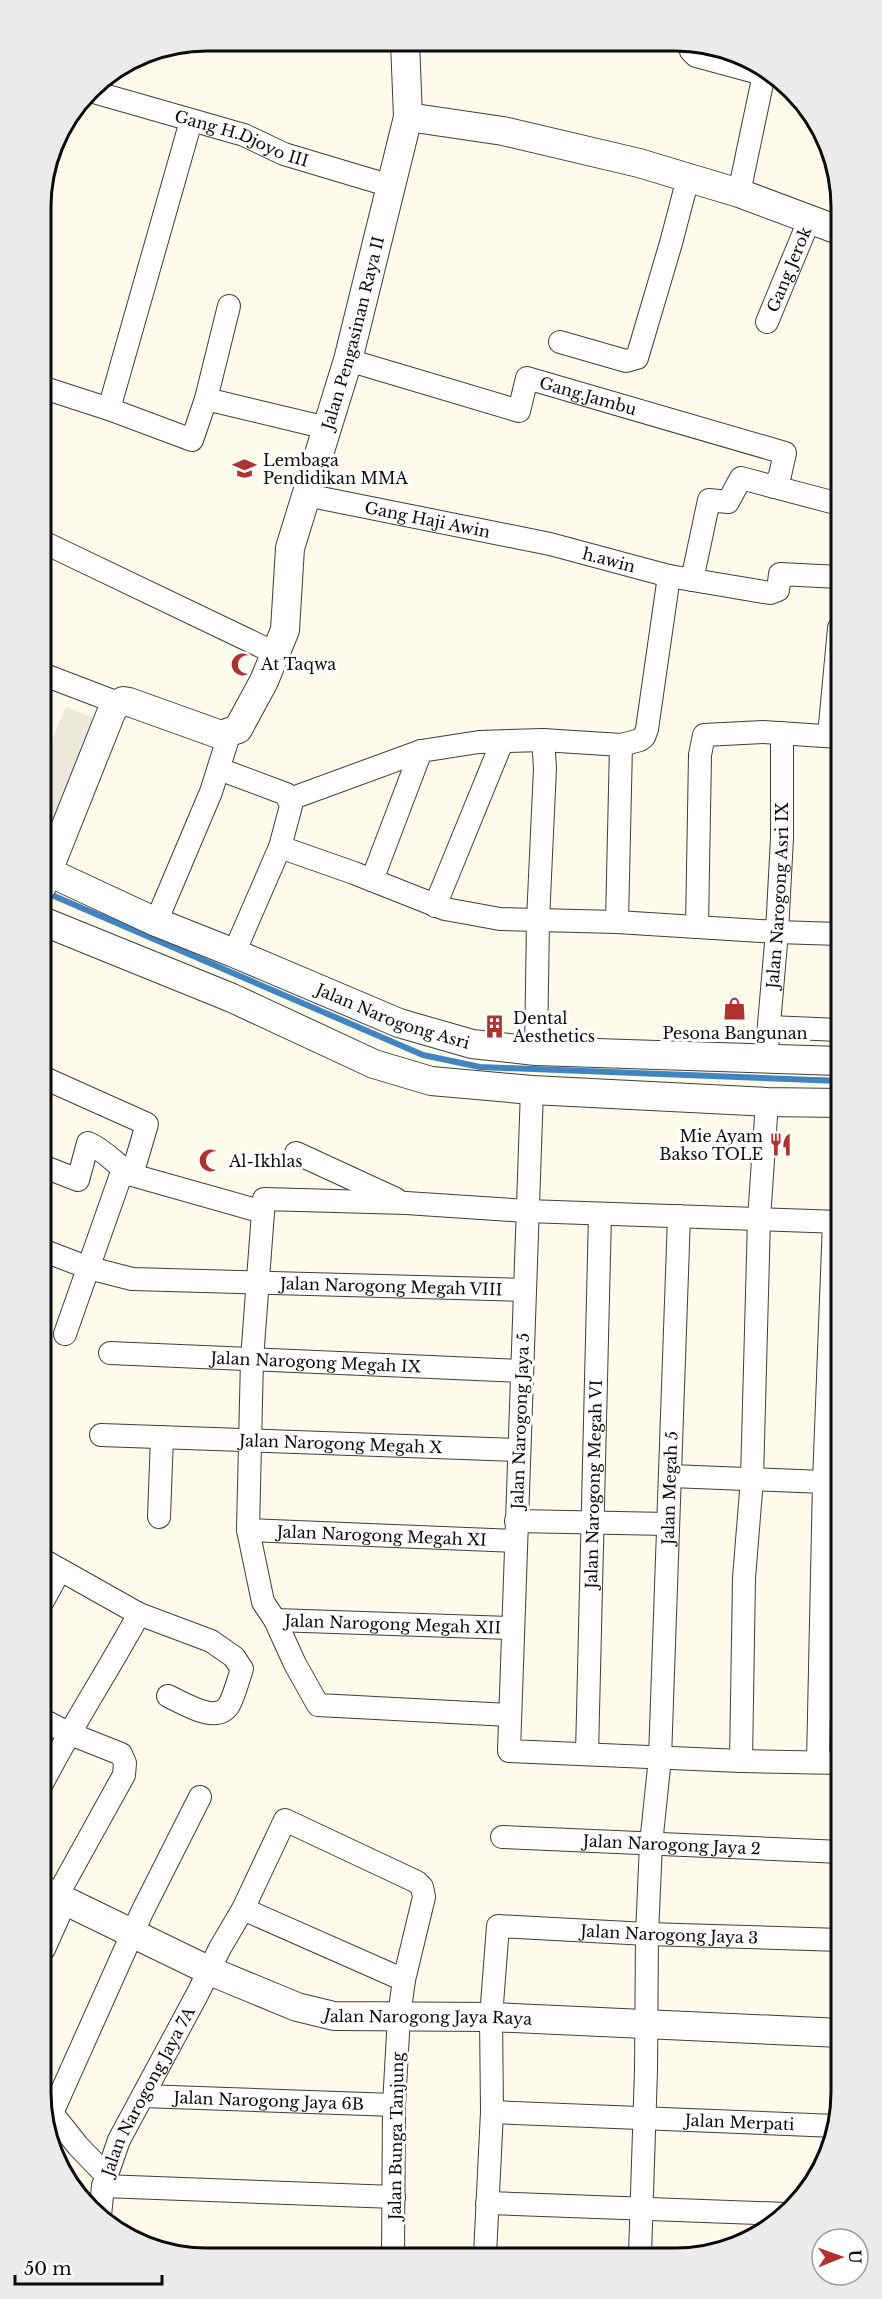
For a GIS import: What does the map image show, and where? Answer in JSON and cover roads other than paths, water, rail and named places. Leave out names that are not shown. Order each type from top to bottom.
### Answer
[{"type":"street","name":"Jalan Pengasinan Raya II","points":[[230,732],[238,729],[264,681],[285,630],[290,548],[348,360],[408,117],[405,51]]},
{"type":"street","points":[[692,52],[696,56],[749,70]]},
{"type":"street","points":[[740,193],[764,79]]},
{"type":"street","name":"Gang H.Djoyo III","points":[[100,94],[244,135],[284,154],[391,186]]},
{"type":"street","points":[[408,117],[503,131],[629,161],[740,193],[831,227]]},
{"type":"street","points":[[109,409],[191,120]]},
{"type":"street","points":[[560,342],[626,361],[637,358],[688,178]]},
{"type":"street","name":"Gang Jerok","points":[[767,322],[810,218]]},
{"type":"street","points":[[51,390],[192,440],[206,399],[229,306]]},
{"type":"street","name":"Gang.Jambu","points":[[348,360],[519,411],[527,378],[785,453],[780,476],[774,487]]},
{"type":"street","points":[[206,399],[327,428]]},
{"type":"street","points":[[692,580],[709,500],[728,502],[741,478],[831,502]]},
{"type":"street","name":"Gang Haji Awin","points":[[306,495],[550,544]]},
{"type":"street","name":"h.awin","points":[[550,544],[669,576],[770,593],[778,590],[780,574],[831,577]]},
{"type":"street","points":[[51,546],[276,654]]},
{"type":"street","points":[[290,799],[421,751],[479,742],[543,740],[621,745],[640,740],[647,729],[669,576]]},
{"type":"street","points":[[51,678],[118,704]]},
{"type":"street","points":[[51,858],[112,708],[129,702],[221,735],[230,732]]},
{"type":"street","points":[[156,922],[219,769],[230,732]]},
{"type":"street","points":[[697,927],[702,740],[704,735],[711,733],[782,733],[831,736]]},
{"type":"street","name":"Jalan Narogong Asri IX","points":[[766,1059],[777,932],[782,838],[782,733]]},
{"type":"street","points":[[537,1051],[538,920],[545,768],[543,740]]},
{"type":"street","points":[[435,906],[502,742]]},
{"type":"street","points":[[617,922],[621,745]]},
{"type":"street","points":[[372,880],[421,751]]},
{"type":"street","points":[[219,769],[286,794],[291,806],[280,847],[234,953]]},
{"type":"street","points":[[280,847],[372,880],[435,906],[500,919],[617,922],[831,934]]},
{"type":"street","name":"Jalan Narogong Asri","points":[[51,881],[234,953],[399,1023],[472,1044],[537,1051],[831,1061]]},
{"type":"street","points":[[51,925],[232,998],[374,1065],[431,1081],[532,1090],[767,1102],[831,1103]]},
{"type":"street","points":[[769,1027],[831,1030]]},
{"type":"street","points":[[51,1081],[147,1124],[65,1334]]},
{"type":"street","name":"Jalan Narogong Jaya 5","points":[[532,1090],[509,1751],[587,1754]]},
{"type":"street","points":[[741,1761],[744,1578],[752,1479],[759,1219],[767,1102]]},
{"type":"street","points":[[51,1170],[78,1180],[88,1143],[99,1148],[127,1172],[263,1212]]},
{"type":"street","points":[[296,1153],[406,1203]]},
{"type":"street","points":[[509,1715],[318,1705],[295,1664],[275,1620],[263,1602],[248,1530],[252,1359],[264,1199],[831,1222]]},
{"type":"street","name":"Jalan Narogong Megah VI","points":[[587,1754],[600,1214]]},
{"type":"street","name":"Jalan Megah 5","points":[[640,2248],[647,1934],[651,1844],[660,1758],[679,1216]]},
{"type":"street","name":"Jalan Narogong Megah VIII","points":[[51,1253],[89,1268],[132,1279],[524,1290]]},
{"type":"street","points":[[831,1342],[824,1482],[831,1524]]},
{"type":"street","name":"Jalan Narogong Megah IX","points":[[110,1353],[522,1371]]},
{"type":"street","name":"Jalan Narogong Megah X","points":[[101,1435],[519,1450]]},
{"type":"street","points":[[159,1517],[162,1437]]},
{"type":"street","points":[[671,1476],[824,1482]]},
{"type":"street","name":"Jalan Narogong Megah XI","points":[[248,1530],[516,1531],[592,1521],[668,1524]]},
{"type":"street","points":[[818,1762],[831,1547]]},
{"type":"street","points":[[52,1565],[139,1614],[211,1641],[234,1657],[242,1669],[228,1707],[218,1713],[208,1714],[168,1696]]},
{"type":"street","points":[[51,1766],[68,1733],[109,1670],[139,1614]]},
{"type":"street","name":"Jalan Narogong Megah XII","points":[[275,1620],[513,1628]]},
{"type":"street","points":[[51,1724],[121,1754],[125,1763],[124,1775],[55,1895],[51,1915]]},
{"type":"street","points":[[587,1754],[831,1763]]},
{"type":"street","points":[[51,2102],[200,1797]]},
{"type":"street","name":"Jalan Narogong Jaya 7A","points":[[101,2206],[104,2180],[119,2140],[210,1971],[220,1948],[243,1909],[285,1820],[417,1882],[422,1887],[424,1897]]},
{"type":"street","name":"Jalan Narogong Jaya 2","points":[[502,1837],[831,1852]]},
{"type":"street","name":"Jalan Narogong Jaya Raya","points":[[55,1895],[210,1971],[297,2007],[334,2016],[491,2017],[831,2033]]},
{"type":"street","name":"Jalan Bunga Tanjung","points":[[393,2248],[394,2105],[399,2016],[404,1980],[424,1897]]},
{"type":"street","points":[[243,1909],[404,1980]]},
{"type":"street","name":"Jalan Narogong Jaya 3","points":[[491,2017],[498,1926],[647,1934],[831,1940]]},
{"type":"street","points":[[485,2248],[492,2112],[491,2017]]},
{"type":"street","name":"Jalan Narogong Jaya 6B","points":[[143,2096],[394,2105]]},
{"type":"street","name":"Jalan Merpati","points":[[492,2112],[827,2126]]},
{"type":"street","points":[[53,2117],[104,2180],[394,2197]]},
{"type":"street","points":[[487,2203],[773,2213]]},
{"type":"waterway","points":[[51,895],[423,1055],[480,1067],[831,1081]]},
{"type":"place","name":"Lembaga Pendidikan MMA","points":[[245,469]]},
{"type":"place","name":"At Taqwa","points":[[243,664]]},
{"type":"place","name":"Pesona Bangunan","points":[[735,1008]]},
{"type":"place","name":"Dental Aesthetics","points":[[495,1027]]},
{"type":"place","name":"Mie Ayam Bakso TOLE","points":[[781,1145]]},
{"type":"place","name":"Al-Ikhlas","points":[[211,1161]]}]
